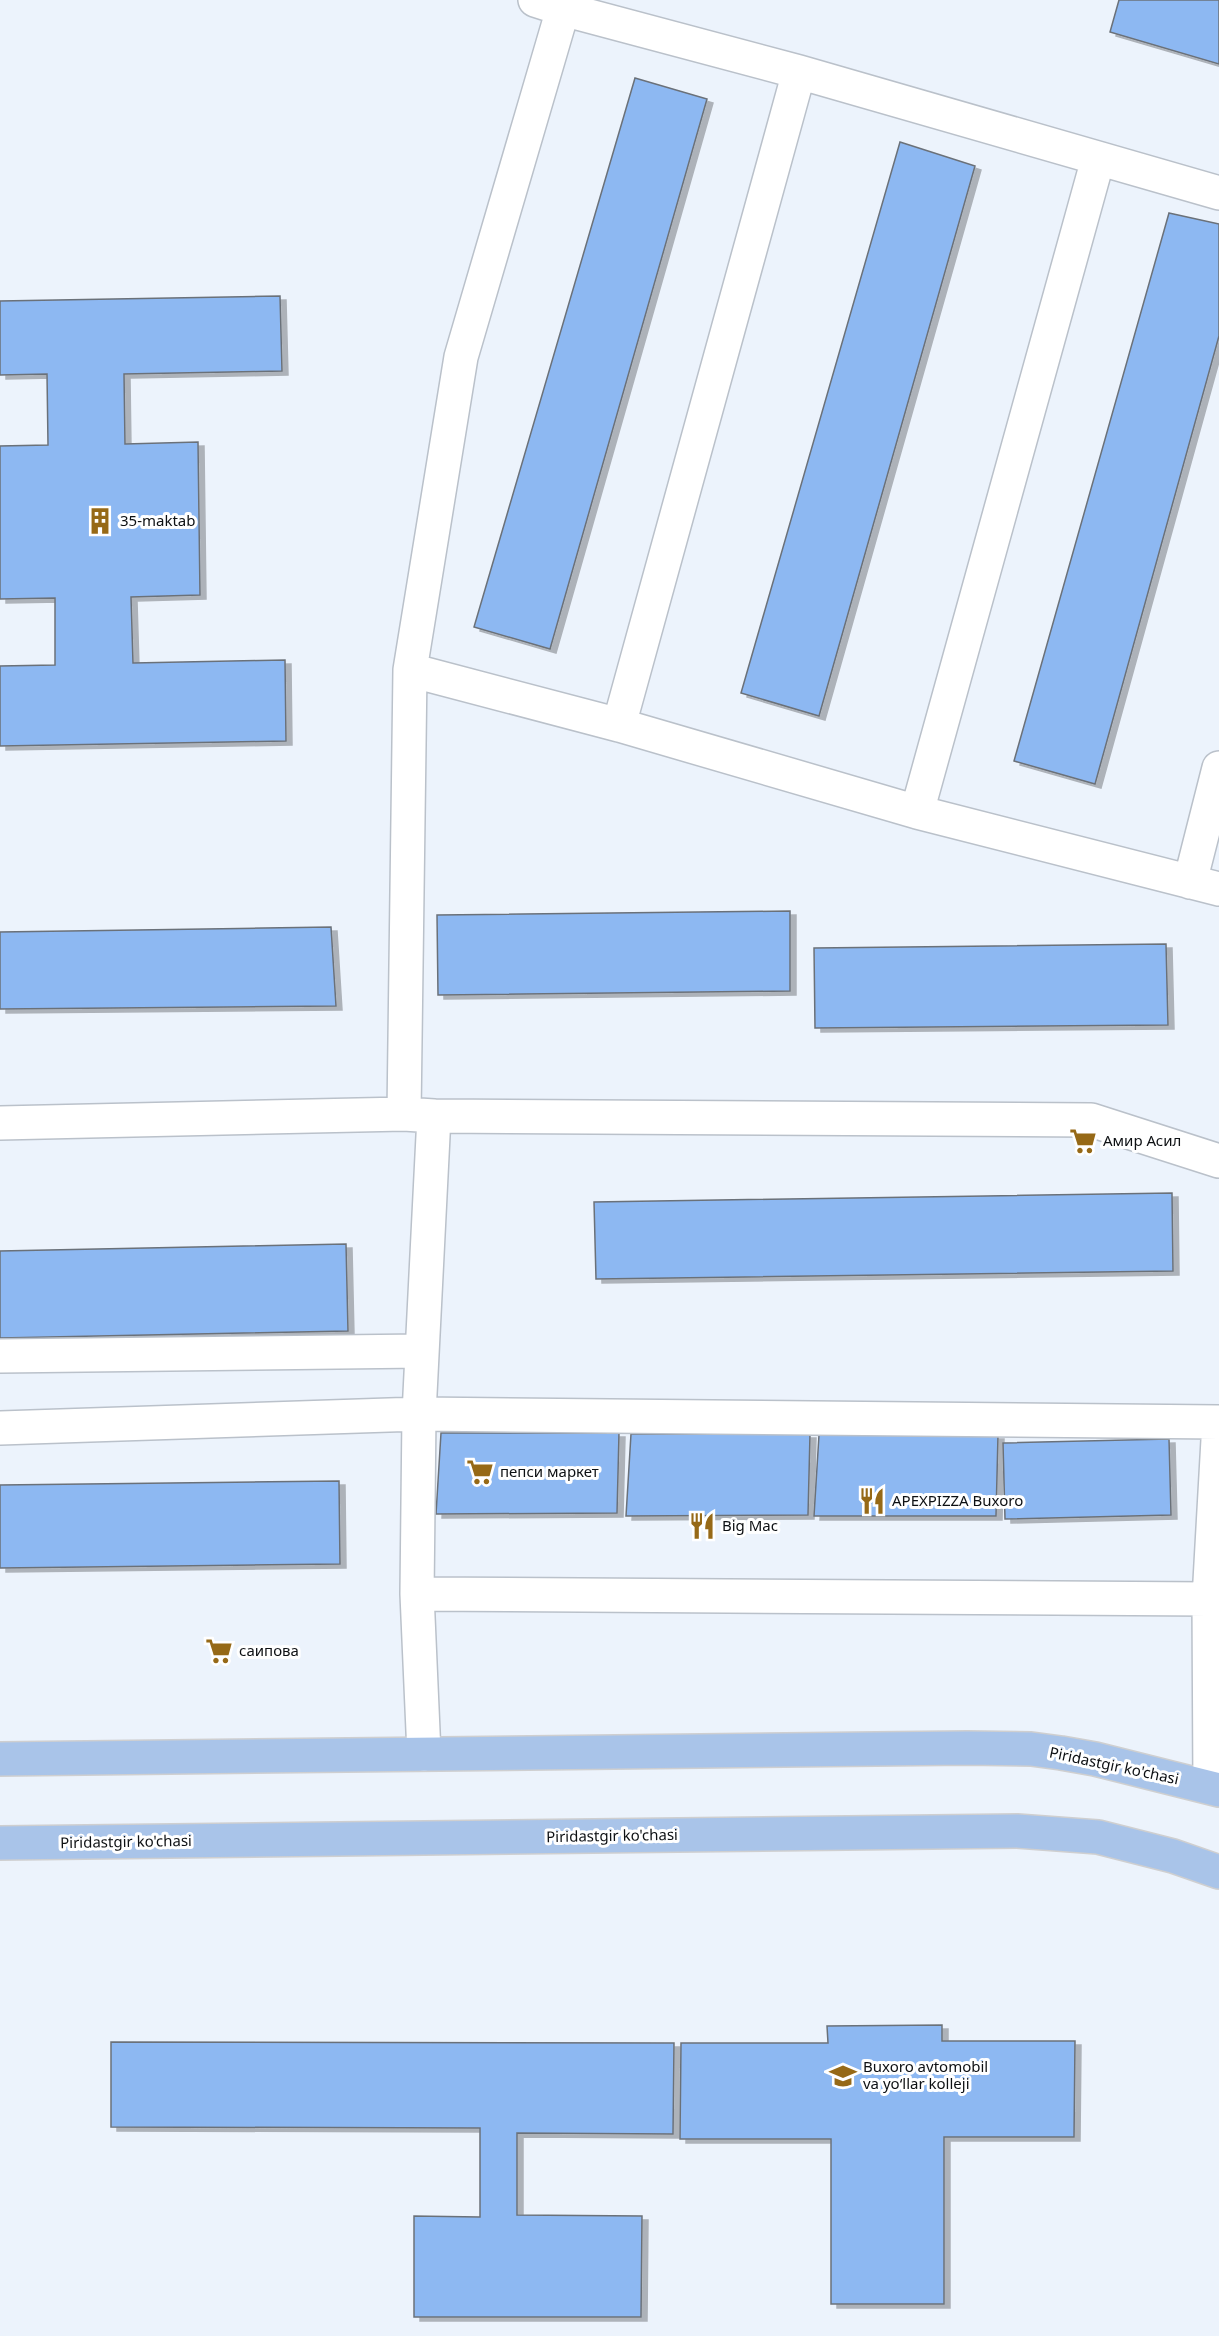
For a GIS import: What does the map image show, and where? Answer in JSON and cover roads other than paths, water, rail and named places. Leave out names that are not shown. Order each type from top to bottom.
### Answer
[{"type":"main road","name":"Piridastgir ko'chasi","points":[[0,1759],[1031,1749],[1095,1759],[1214,1789]]},
{"type":"main road","name":"Piridastgir ko'chasi","points":[[0,1843],[1017,1831],[1098,1837],[1173,1856],[1219,1872]]},
{"type":"street","points":[[424,1754],[417,1594],[422,1351],[410,670],[461,357],[549,4],[799,72],[1219,193]]},
{"type":"street","points":[[619,725],[799,72]]},
{"type":"street","points":[[917,812],[1098,159]]},
{"type":"street","points":[[410,670],[619,725],[917,812],[1205,886],[1219,768]]},
{"type":"street","points":[[0,1124],[419,1115],[1091,1119],[1219,1161]]},
{"type":"street","points":[[0,1356],[422,1351]]},
{"type":"street","points":[[0,1428],[419,1414],[1219,1422],[1209,1599],[1214,1789]]},
{"type":"street","points":[[417,1594],[1209,1599]]},
{"type":"place","name":"35-maktab","points":[[100,521]]},
{"type":"place","name":"Амир Асил","points":[[1083,1141]]},
{"type":"place","name":"пепси маркет","points":[[480,1472]]},
{"type":"place","name":"APEXPIZZA Buxoro","points":[[872,1501]]},
{"type":"place","name":"Big Mac","points":[[702,1526]]},
{"type":"place","name":"саипова","points":[[219,1651]]},
{"type":"place","name":"Buxoro avtomobil va yo‘llar kolleji","points":[[843,2076]]}]
